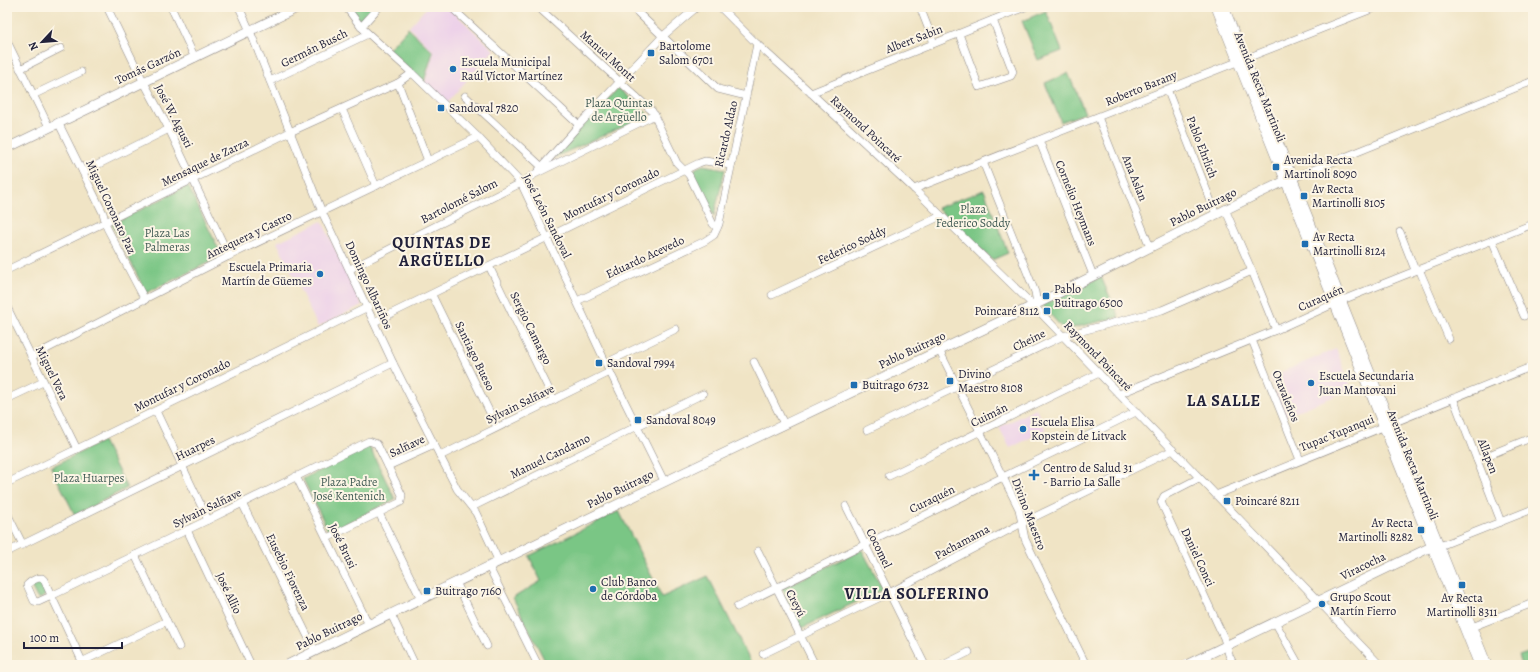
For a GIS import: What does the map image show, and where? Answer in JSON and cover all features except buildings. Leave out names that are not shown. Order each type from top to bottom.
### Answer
[{"type":"main road","name":"Tomás Garzón","points":[[7,148],[58,122],[195,58],[299,7]]},
{"type":"main road","name":"Avenida Recta Martinoli","points":[[1216,7],[1241,61],[1436,546],[1488,665]]},
{"type":"main road","name":"Avenida Recta Martinoli","points":[[1224,7],[1241,61]]},
{"type":"main road","name":"Pablo Buitrago","points":[[287,665],[664,481],[1035,304],[1225,209],[1288,180]]},
{"type":"main road","name":"Avenida Recta Martinoli","points":[[1436,546],[1479,665]]},
{"type":"main road","name":"Viracocha","points":[[1186,665],[1436,546]]},
{"type":"street","name":"José W. Agusti","points":[[107,7],[194,180],[229,256]]},
{"type":"street","points":[[171,7],[195,58]]},
{"type":"street","name":"Domingo Albariños","points":[[238,7],[250,31],[322,212],[368,307],[393,363],[434,445],[458,489],[472,507],[499,562]]},
{"type":"street","name":"José León Sandoval","points":[[346,7],[368,34],[412,73],[478,137],[521,183],[610,372],[664,481]]},
{"type":"street","name":"Germán Busch","points":[[361,26],[379,7]]},
{"type":"street","points":[[451,7],[579,125]]},
{"type":"street","name":"Manuel Montt","points":[[538,7],[655,115],[678,163],[689,175],[713,224],[717,228]]},
{"type":"street","points":[[632,7],[718,89],[746,96]]},
{"type":"street","name":"Bartolomé Salom","points":[[535,174],[663,36],[697,7]]},
{"type":"street","name":"Raymond Poincaré","points":[[720,7],[757,44],[914,189],[1035,304],[1063,336],[1380,665]]},
{"type":"street","points":[[920,7],[934,43]]},
{"type":"street","name":"Albert Sabin","points":[[811,93],[1025,7]]},
{"type":"street","name":"Roberto Barany","points":[[914,189],[1377,7]]},
{"type":"street","points":[[959,34],[980,87],[1011,76],[1013,72],[993,20]]},
{"type":"street","name":"Germán Busch","points":[[270,81],[368,34]]},
{"type":"street","points":[[7,41],[49,127]]},
{"type":"street","name":"Ricardo Aldao","points":[[717,228],[757,44]]},
{"type":"street","points":[[20,69],[61,48]]},
{"type":"street","points":[[33,95],[81,72]]},
{"type":"street","name":"Mensaque de Zarza","points":[[7,270],[290,132],[398,83],[412,73]]},
{"type":"street","name":"Pablo Buitrago","points":[[1288,180],[1533,81]]},
{"type":"street","points":[[398,83],[428,161]]},
{"type":"street","name":"Pablo Ehrlich","points":[[1167,89],[1216,214]]},
{"type":"street","points":[[465,96],[542,166]]},
{"type":"street","points":[[342,109],[376,186]]},
{"type":"street","name":"Bartolomé Salom","points":[[350,269],[521,183],[535,174],[655,115]]},
{"type":"street","name":"Ana Aslan","points":[[1098,117],[1150,247]]},
{"type":"street","name":"Miguel Coronato Paz","points":[[58,122],[83,172],[108,228],[145,300]]},
{"type":"street","points":[[83,172],[169,129]]},
{"type":"street","name":"Antequera y Castro","points":[[31,357],[229,256],[478,137]]},
{"type":"street","name":"Cornelio Heymans","points":[[1039,140],[1093,275]]},
{"type":"street","name":"Montufar y Coronado","points":[[374,322],[699,163],[705,161],[730,164]]},
{"type":"street","points":[[983,162],[1035,292],[1035,304]]},
{"type":"street","points":[[1225,209],[1276,330]]},
{"type":"street","name":"Federico Soddy","points":[[772,295],[941,216]]},
{"type":"street","name":"Curaquén","points":[[1119,394],[1276,330],[1338,302],[1533,224]]},
{"type":"street","name":"Eduardo Acevedo","points":[[577,301],[705,241],[714,235],[717,228]]},
{"type":"street","points":[[1400,232],[1449,339]]},
{"type":"street","points":[[1492,240],[1524,316]]},
{"type":"street","name":"Sergio Camargo","points":[[489,266],[554,400]]},
{"type":"street","name":"Cheine","points":[[867,430],[1063,336],[1162,310],[1252,270]]},
{"type":"street","name":"Santiago Bueso","points":[[432,294],[498,427]]},
{"type":"street","name":"Miguel Vera","points":[[7,307],[77,449]]},
{"type":"street","name":"Montufar y Coronado","points":[[7,483],[368,307]]},
{"type":"street","points":[[606,363],[676,329]]},
{"type":"street","name":"Otavaleños","points":[[1252,340],[1300,460]]},
{"type":"street","name":"Divino Maestro","points":[[939,350],[1019,509],[1025,539],[1086,665]]},
{"type":"street","points":[[754,362],[784,424]]},
{"type":"street","name":"Huarpes","points":[[7,552],[393,363]]},
{"type":"street","name":"Tupac Yupanqui","points":[[1216,495],[1533,366]]},
{"type":"street","name":"Sylvain Salñave","points":[[440,456],[610,372]]},
{"type":"street","name":"Cuimán","points":[[889,476],[1099,373]]},
{"type":"street","points":[[7,400],[43,382]]},
{"type":"street","name":"Manuel Candamo","points":[[472,507],[703,394]]},
{"type":"street","name":"Allapen","points":[[1453,398],[1501,522]]},
{"type":"street","points":[[156,411],[208,520]]},
{"type":"street","name":"Curaquén","points":[[737,607],[1136,412]]},
{"type":"street","points":[[1477,460],[1533,437]]},
{"type":"street","name":"Sylvain Salñave","points":[[51,596],[42,578],[39,578],[27,585],[34,601],[38,602],[51,596],[208,520],[369,441],[373,441],[377,444],[388,466]]},
{"type":"street","name":"Salñave","points":[[388,466],[434,445]]},
{"type":"street","name":"Pachamama","points":[[763,654],[889,592],[1022,523],[1172,450]]},
{"type":"street","points":[[327,538],[401,502],[402,495],[388,466]]},
{"type":"street","name":"José Brusi","points":[[296,476],[369,625]]},
{"type":"street","name":"Daniel Conci","points":[[1199,478],[1164,496],[1161,502],[1227,645],[1229,655],[1234,665]]},
{"type":"street","name":"Eusebio Fiorenza","points":[[242,503],[315,651]]},
{"type":"street","name":"Cocomel","points":[[846,506],[925,665]]},
{"type":"street","name":"Viracocha","points":[[1436,546],[1533,509]]},
{"type":"street","points":[[7,513],[23,545]]},
{"type":"street","points":[[379,513],[421,599]]},
{"type":"street","name":"José Allio","points":[[187,530],[251,665]]},
{"type":"street","name":"Creyú","points":[[758,550],[815,665]]},
{"type":"street","points":[[135,555],[179,648]]},
{"type":"street","points":[[489,567],[538,665]]},
{"type":"street","points":[[456,582],[487,646]]},
{"type":"street","points":[[51,596],[82,662]]},
{"type":"street","points":[[1472,627],[1533,603]]},
{"type":"street","points":[[391,614],[415,665]]},
{"type":"street","points":[[75,665],[167,621]]},
{"type":"street","points":[[1274,622],[1299,665]]},
{"type":"street","points":[[943,665],[969,652]]},
{"type":"shaded area","name":"Escuela Municipal Raúl Víctor Martínez","points":[[427,7],[448,7],[494,50],[444,106],[424,86],[434,52],[409,27]]},
{"type":"shaded area","name":"Escuela Primaria Martín de Güemes","points":[[322,221],[362,305],[318,327],[277,242]]},
{"type":"shaded area","name":"Escuela Secundaria Juan Mantovani","points":[[1336,349],[1352,389],[1285,416],[1269,377]]},
{"type":"shaded area","name":"Escuela Elisa Kopstein de Litvack","points":[[1036,409],[1046,430],[1010,448],[999,427]]},
{"type":"green space","points":[[349,7],[373,7],[361,21]]},
{"type":"green space","points":[[1046,11],[1062,51],[1038,60],[1022,21]]},
{"type":"green space","points":[[408,28],[433,52],[423,85],[388,50]]},
{"type":"green space","points":[[1068,73],[1085,113],[1061,122],[1045,83]]},
{"type":"green space","name":"Plaza Quintas de Argüello","points":[[618,88],[646,112],[647,116],[555,157],[555,155]]},
{"type":"green space","points":[[703,165],[725,169],[714,216],[693,174],[696,168]]},
{"type":"green space","name":"Plaza Las Palmeras","points":[[188,186],[222,256],[146,293],[112,224]]},
{"type":"green space","name":"Plaza Federico Soddy","points":[[984,190],[1008,253],[992,260],[937,208]]},
{"type":"green space","points":[[1101,277],[1119,317],[1064,330],[1042,305]]},
{"type":"green space","name":"Plaza Huarpes","points":[[103,441],[127,488],[75,515],[51,467]]},
{"type":"green space","name":"Plaza Padre José Kentenich","points":[[369,446],[395,499],[329,532],[303,479]]},
{"type":"green space","name":"Club Banco de Córdoba","points":[[619,511],[662,597],[708,576],[752,665],[547,665],[513,598],[541,581],[529,556]]},
{"type":"green space","points":[[862,550],[883,589],[802,628],[782,588]]},
{"type":"green space","points":[[37,581],[41,582],[46,593],[42,598],[37,598],[31,586]]},
{"type":"green space","points":[[1528,653],[1533,665],[1522,665],[1519,656]]},
{"type":"place","name":"Bartolome Salom 6701","points":[[651,53]]},
{"type":"place","name":"Escuela Municipal Raúl Víctor Martínez","points":[[453,69]]},
{"type":"place","name":"Sandoval 7820","points":[[441,108]]},
{"type":"place","name":"Avenida Recta Martinoli 8090","points":[[1276,167]]},
{"type":"place","name":"Av Recta Martinolli 8105","points":[[1304,196]]},
{"type":"place","name":"Av Recta Martinolli 8124","points":[[1305,244]]},
{"type":"place","name":"Escuela Primaria Martín de Güemes","points":[[320,274]]},
{"type":"place","name":"Pablo Buitrago 6500","points":[[1046,296]]},
{"type":"place","name":"Poincaré 8112","points":[[1047,311]]},
{"type":"place","name":"Sandoval 7994","points":[[599,363]]},
{"type":"place","name":"Divino Maestro 8108","points":[[950,381]]},
{"type":"place","name":"Escuela Secundaria Juan Mantovani","points":[[1311,383]]},
{"type":"place","name":"Buitrago 6732","points":[[854,385]]},
{"type":"place","name":"Sandoval 8049","points":[[638,420]]},
{"type":"place","name":"Escuela Elisa Kopstein de Litvack","points":[[1023,429]]},
{"type":"place","name":"Centro de Salud 31 - Barrio La Salle","points":[[1034,475]]},
{"type":"place","name":"Poincaré 8211","points":[[1227,501]]},
{"type":"place","name":"Av Recta Martinolli 8282","points":[[1421,530]]},
{"type":"place","name":"Av Recta Martinolli 8311","points":[[1462,585]]},
{"type":"place","name":"Club Banco de Córdoba","points":[[593,589]]},
{"type":"place","name":"Buitrago 7160","points":[[427,591]]},
{"type":"place","name":"Grupo Scout Martín Fierro","points":[[1322,604]]},
{"type":"district","name":"QUINTAS DE ARGÜELLO","points":[[442,251]]},
{"type":"district","name":"LA SALLE","points":[[1224,400]]},
{"type":"district","name":"VILLA SOLFERINO","points":[[917,593]]}]
